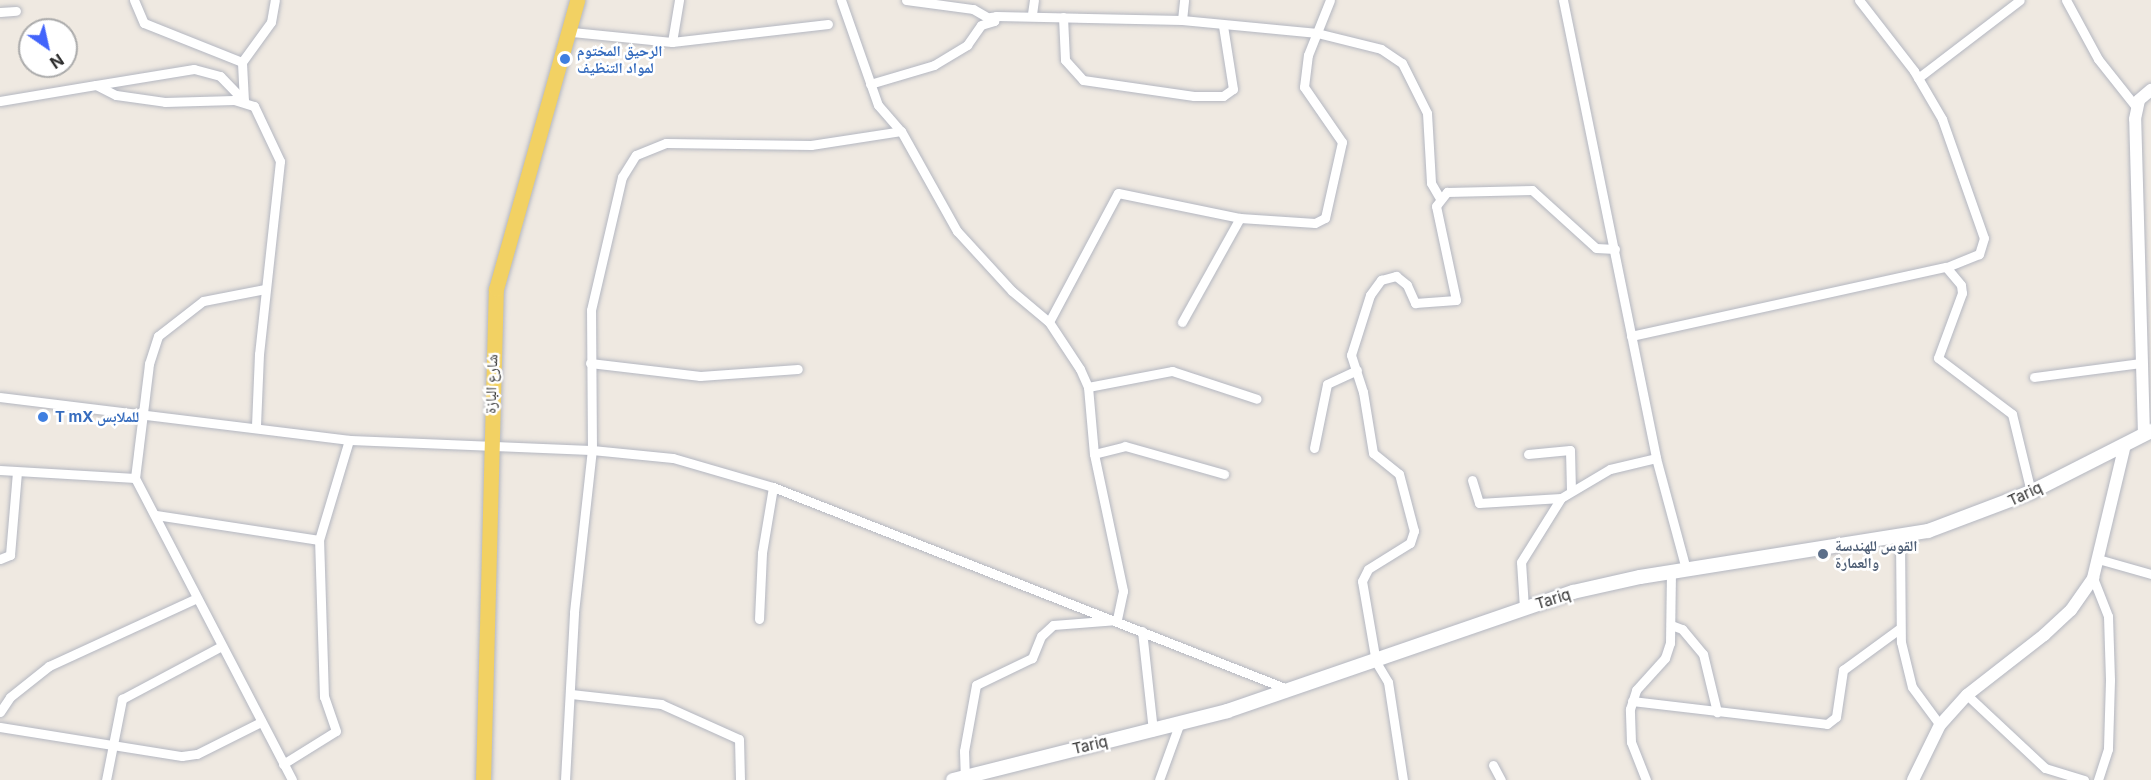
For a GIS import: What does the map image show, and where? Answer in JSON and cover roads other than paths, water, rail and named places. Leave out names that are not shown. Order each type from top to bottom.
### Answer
[{"type":"main road","name":"شارع البازة","points":[[483,780],[495,300],[503,252],[572,32],[577,0]]},
{"type":"main road","name":"Tariq","points":[[965,778],[1179,725],[1376,662],[1524,608],[1671,572],[1900,537],[1961,520],[2031,492],[2147,433]]},
{"type":"street","points":[[134,0],[144,23],[242,62]]},
{"type":"street","points":[[244,101],[242,62],[271,22],[275,0]]},
{"type":"street","points":[[672,42],[679,0]]},
{"type":"street","points":[[841,0],[878,105],[901,131],[957,231],[1012,291],[1049,322],[1088,387],[1094,454],[1123,591],[1117,620]]},
{"type":"street","points":[[906,0],[974,9],[994,21]]},
{"type":"street","points":[[1032,14],[1034,0]]},
{"type":"street","points":[[1182,20],[1184,0]]},
{"type":"street","points":[[1049,322],[1118,193],[1240,218],[1315,223],[1328,214],[1343,150],[1340,135],[1310,100],[1304,87],[1308,55],[1330,0]]},
{"type":"street","points":[[1563,0],[1656,458],[1686,569]]},
{"type":"street","points":[[1631,336],[1946,267],[1979,254],[1984,238],[1942,119],[1918,78],[1859,0]]},
{"type":"street","points":[[1918,78],[2020,0]]},
{"type":"street","points":[[2066,0],[2097,59],[2136,107],[2140,363],[2147,433]]},
{"type":"street","points":[[0,12],[16,11]]},
{"type":"street","points":[[994,21],[991,17],[1032,14],[1182,20],[1222,26],[1317,33],[1381,49],[1402,63],[1427,112],[1432,133],[1431,183],[1439,197],[1436,211],[1456,300],[1419,304],[1400,278],[1380,280],[1352,344],[1373,453],[1399,474],[1414,531],[1410,543],[1363,577],[1376,662],[1388,682],[1402,780]]},
{"type":"street","points":[[1063,17],[1065,60],[1083,80],[1194,96],[1223,96],[1233,89],[1222,26]]},
{"type":"street","points":[[870,84],[934,65],[967,45],[981,25],[994,21]]},
{"type":"street","points":[[572,32],[672,42],[828,24]]},
{"type":"street","points":[[0,101],[194,69],[220,76],[244,101],[256,109],[280,161],[265,289],[256,427]]},
{"type":"street","points":[[96,85],[116,95],[165,102],[244,101]]},
{"type":"street","points":[[2136,107],[2151,90]]},
{"type":"street","points":[[565,780],[574,612],[592,450],[590,363],[596,278],[622,177],[636,155],[666,143],[811,145],[901,131]]},
{"type":"street","points":[[1439,197],[1447,192],[1532,190],[1596,248],[1615,249]]},
{"type":"street","points":[[1182,322],[1220,262],[1240,218]]},
{"type":"street","points":[[1946,267],[1961,285],[1962,293],[1938,358],[2012,414],[2031,492]]},
{"type":"street","points":[[265,289],[203,301],[168,326],[152,347],[135,478],[156,515],[195,599],[292,780]]},
{"type":"street","points":[[590,363],[700,376],[798,369]]},
{"type":"street","points":[[2034,377],[2140,363]]},
{"type":"street","points":[[1314,448],[1327,384],[1357,370]]},
{"type":"street","points":[[1088,387],[1172,371],[1257,399]]},
{"type":"street","points":[[0,397],[349,440],[592,450],[673,458],[773,487],[1292,690]]},
{"type":"street","points":[[283,764],[336,731],[324,697],[319,540],[349,440]]},
{"type":"street","points":[[1913,780],[1940,725],[1967,695],[2044,635],[2071,610],[2093,578],[2125,445]]},
{"type":"street","points":[[1094,454],[1125,446],[1224,474]]},
{"type":"street","points":[[1528,454],[1570,450],[1570,491]]},
{"type":"street","points":[[1524,608],[1521,562],[1561,498],[1610,470],[1656,458]]},
{"type":"street","points":[[0,470],[135,478]]},
{"type":"street","points":[[0,559],[10,555],[17,472]]},
{"type":"street","points":[[1472,480],[1479,502],[1561,498]]},
{"type":"street","points":[[759,619],[762,553],[773,487]]},
{"type":"street","points":[[156,515],[319,540]]},
{"type":"street","points":[[1900,537],[1899,629],[1912,687],[1940,725]]},
{"type":"street","points":[[2098,559],[2151,574]]},
{"type":"street","points":[[1646,780],[1631,742],[1632,701],[1642,680],[1665,658],[1671,625],[1671,572]]},
{"type":"street","points":[[2093,578],[2108,616],[2110,680],[2108,749],[2098,780]]},
{"type":"street","points":[[0,712],[17,691],[49,666],[195,599]]},
{"type":"street","points":[[965,778],[966,724],[980,680],[1032,658],[1041,636],[1053,626],[1117,620]]},
{"type":"street","points":[[1671,625],[1682,628],[1703,654],[1717,712]]},
{"type":"street","points":[[1632,701],[1717,712],[1831,722],[1836,717],[1843,670],[1899,629]]},
{"type":"street","points":[[1142,631],[1153,731]]},
{"type":"street","points":[[106,780],[118,706],[128,693],[220,647]]},
{"type":"street","points":[[571,694],[661,704],[739,739],[740,780]]},
{"type":"street","points":[[1967,695],[2045,768],[2084,780]]},
{"type":"street","points":[[0,727],[182,756],[261,722]]},
{"type":"street","points":[[1159,780],[1179,725]]},
{"type":"street","points":[[1493,765],[1501,780]]},
{"type":"place","name":"الرحيق المختوم لمواد التنظيف","points":[[565,59]]},
{"type":"place","name":"T mX للملابس","points":[[43,417]]},
{"type":"place","name":"القوس للهندسة والعمارة","points":[[1823,554]]}]
